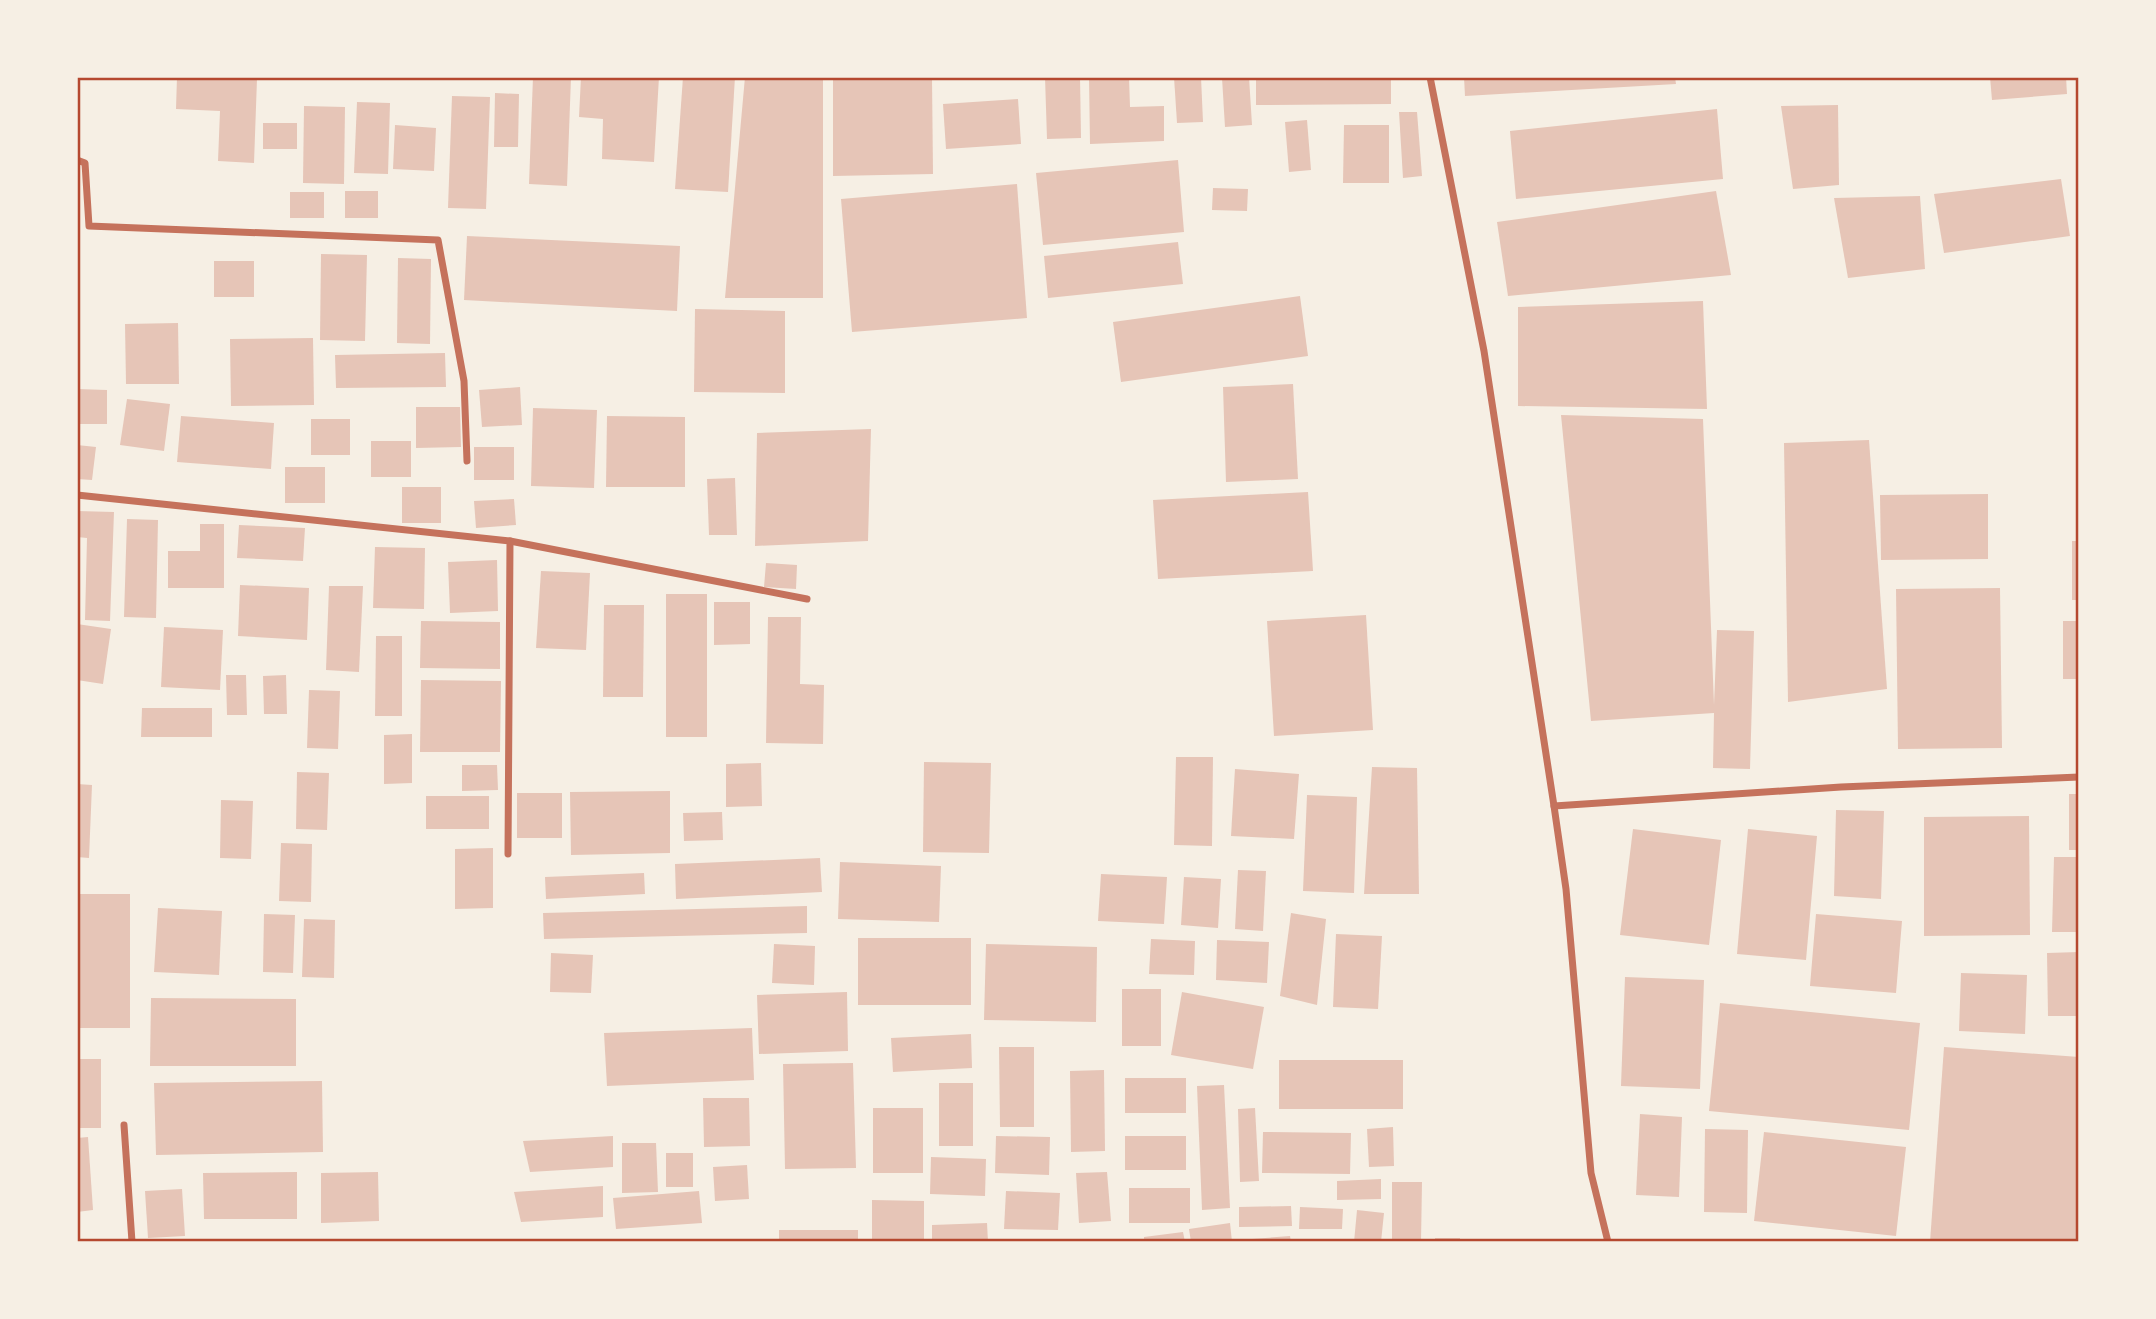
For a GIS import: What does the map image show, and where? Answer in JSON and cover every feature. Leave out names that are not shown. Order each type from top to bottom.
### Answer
[{"type":"street","points":[[1430,77],[1484,351],[1554,806],[1566,889],[1591,1173],[1608,1242]]},
{"type":"street","points":[[77,160],[85,163],[89,226],[438,240],[464,381],[467,461]]},
{"type":"street","points":[[77,495],[510,541],[807,598]]},
{"type":"street","points":[[508,854],[510,541]]},
{"type":"street","points":[[1554,806],[1828,788],[2079,777]]},
{"type":"street","points":[[124,1125],[132,1242]]},
{"type":"building","points":[[177,77],[257,79],[254,163],[218,161],[220,111],[176,109]]},
{"type":"building","points":[[533,77],[571,77],[567,186],[529,184]]},
{"type":"building","points":[[581,77],[659,77],[654,162],[602,159],[603,119],[579,117]]},
{"type":"building","points":[[683,77],[735,77],[728,192],[675,189]]},
{"type":"building","points":[[745,77],[823,77],[823,298],[725,298]]},
{"type":"building","points":[[833,77],[932,77],[933,174],[833,176]]},
{"type":"building","points":[[1045,77],[1080,77],[1081,138],[1047,139]]},
{"type":"building","points":[[1089,77],[1129,77],[1130,107],[1164,106],[1164,141],[1090,144]]},
{"type":"building","points":[[1174,77],[1201,77],[1203,122],[1177,123]]},
{"type":"building","points":[[1249,77],[1252,125],[1225,127],[1222,78]]},
{"type":"building","points":[[1391,77],[1391,104],[1256,105],[1256,80]]},
{"type":"building","points":[[1464,77],[1675,77],[1676,84],[1465,96]]},
{"type":"building","points":[[1990,77],[2066,77],[2067,94],[1992,100]]},
{"type":"building","points":[[495,93],[519,94],[518,147],[494,147]]},
{"type":"building","points":[[452,96],[490,97],[486,209],[448,208]]},
{"type":"building","points":[[1018,99],[1021,144],[946,149],[943,104]]},
{"type":"building","points":[[357,102],[390,103],[388,174],[354,173]]},
{"type":"building","points":[[1838,105],[1839,185],[1793,189],[1781,106]]},
{"type":"building","points":[[304,106],[345,107],[344,184],[303,183]]},
{"type":"building","points":[[1717,109],[1723,179],[1516,199],[1510,131]]},
{"type":"building","points":[[1399,112],[1417,112],[1422,176],[1403,178]]},
{"type":"building","points":[[1307,120],[1311,170],[1289,172],[1285,122]]},
{"type":"building","points":[[263,123],[297,123],[297,149],[263,149]]},
{"type":"building","points":[[395,125],[436,128],[434,171],[393,169]]},
{"type":"building","points":[[1344,125],[1389,125],[1389,183],[1343,183]]},
{"type":"building","points":[[1178,160],[1184,232],[1043,245],[1036,173]]},
{"type":"building","points":[[2061,179],[2070,236],[1944,253],[1934,194]]},
{"type":"building","points":[[1017,184],[1027,318],[852,332],[841,199]]},
{"type":"building","points":[[1213,188],[1248,189],[1247,211],[1212,210]]},
{"type":"building","points":[[345,191],[378,191],[378,218],[345,218]]},
{"type":"building","points":[[1716,191],[1731,275],[1508,296],[1497,222]]},
{"type":"building","points":[[290,192],[324,192],[324,218],[290,218]]},
{"type":"building","points":[[1920,196],[1925,269],[1848,278],[1834,198]]},
{"type":"building","points":[[467,236],[680,246],[677,311],[464,300]]},
{"type":"building","points":[[1178,242],[1183,284],[1048,298],[1044,256]]},
{"type":"building","points":[[321,254],[367,255],[365,341],[320,340]]},
{"type":"building","points":[[398,258],[431,259],[430,344],[397,343]]},
{"type":"building","points":[[214,261],[254,261],[254,297],[214,297]]},
{"type":"building","points":[[1300,296],[1308,356],[1121,382],[1113,322]]},
{"type":"building","points":[[1703,301],[1707,409],[1518,406],[1518,307]]},
{"type":"building","points":[[695,309],[785,311],[785,393],[694,392]]},
{"type":"building","points":[[178,323],[179,384],[126,384],[125,324]]},
{"type":"building","points":[[313,338],[314,405],[231,406],[230,339]]},
{"type":"building","points":[[445,353],[446,387],[336,388],[335,355]]},
{"type":"building","points":[[1293,384],[1298,479],[1226,482],[1223,387]]},
{"type":"building","points":[[520,387],[522,425],[482,427],[479,390]]},
{"type":"building","points":[[77,389],[107,390],[107,424],[77,424]]},
{"type":"building","points":[[127,399],[170,404],[164,451],[120,445]]},
{"type":"building","points":[[416,407],[460,407],[461,447],[416,448]]},
{"type":"building","points":[[533,408],[597,410],[594,488],[531,486]]},
{"type":"building","points":[[1561,415],[1703,419],[1714,705],[1717,630],[1754,631],[1750,769],[1713,768],[1714,713],[1591,721]]},
{"type":"building","points":[[181,416],[274,423],[271,469],[177,462]]},
{"type":"building","points":[[607,416],[685,417],[685,487],[606,487]]},
{"type":"building","points":[[311,419],[350,419],[350,455],[311,455]]},
{"type":"building","points":[[871,429],[868,541],[755,546],[757,433]]},
{"type":"building","points":[[1869,440],[1887,689],[1788,702],[1784,443]]},
{"type":"building","points":[[371,441],[411,441],[411,477],[371,477]]},
{"type":"building","points":[[77,445],[96,447],[92,480],[77,479]]},
{"type":"building","points":[[474,447],[514,447],[514,480],[474,480]]},
{"type":"building","points":[[285,467],[325,467],[325,503],[285,503]]},
{"type":"building","points":[[735,478],[737,535],[709,535],[707,479]]},
{"type":"building","points":[[402,487],[441,487],[441,523],[402,523]]},
{"type":"building","points":[[1308,492],[1313,571],[1158,579],[1153,500]]},
{"type":"building","points":[[1988,494],[1988,559],[1881,560],[1880,495]]},
{"type":"building","points":[[514,499],[516,525],[476,528],[474,501]]},
{"type":"building","points":[[77,511],[114,512],[110,621],[85,620],[87,538],[77,537]]},
{"type":"building","points":[[127,519],[158,520],[156,618],[124,617]]},
{"type":"building","points":[[200,524],[224,524],[224,588],[168,588],[168,551],[200,551]]},
{"type":"building","points":[[239,525],[305,528],[303,561],[237,558]]},
{"type":"building","points":[[2072,541],[2079,541],[2079,600],[2072,600]]},
{"type":"building","points":[[375,547],[425,548],[424,609],[373,608]]},
{"type":"building","points":[[497,560],[498,611],[450,613],[448,562]]},
{"type":"building","points":[[766,563],[797,565],[796,589],[764,587]]},
{"type":"building","points":[[541,571],[590,573],[586,650],[536,648]]},
{"type":"building","points":[[240,585],[309,588],[307,640],[238,636]]},
{"type":"building","points":[[329,586],[363,586],[359,672],[326,670]]},
{"type":"building","points":[[2000,588],[2002,748],[1898,749],[1896,589]]},
{"type":"building","points":[[666,594],[707,594],[707,737],[666,737]]},
{"type":"building","points":[[714,602],[750,602],[750,644],[714,645]]},
{"type":"building","points":[[604,605],[644,605],[643,697],[603,697]]},
{"type":"building","points":[[1366,615],[1373,730],[1274,736],[1267,621]]},
{"type":"building","points":[[768,617],[801,617],[800,684],[824,685],[823,744],[766,743]]},
{"type":"building","points":[[421,621],[500,622],[500,669],[420,668]]},
{"type":"building","points":[[2063,621],[2079,621],[2079,679],[2063,679]]},
{"type":"building","points":[[77,624],[111,629],[103,684],[77,680]]},
{"type":"building","points":[[164,627],[223,630],[220,690],[161,687]]},
{"type":"building","points":[[376,636],[402,636],[402,716],[375,716]]},
{"type":"building","points":[[226,675],[246,675],[247,715],[227,715]]},
{"type":"building","points":[[286,675],[287,714],[264,714],[263,676]]},
{"type":"building","points":[[421,680],[501,681],[500,752],[420,752]]},
{"type":"building","points":[[309,690],[340,691],[338,749],[307,748]]},
{"type":"building","points":[[142,708],[212,708],[212,737],[141,737]]},
{"type":"building","points":[[412,734],[412,783],[384,784],[384,735]]},
{"type":"building","points":[[1176,757],[1213,757],[1212,846],[1174,845]]},
{"type":"building","points":[[924,762],[991,763],[989,853],[923,852]]},
{"type":"building","points":[[761,763],[762,806],[726,807],[726,764]]},
{"type":"building","points":[[462,765],[497,765],[498,790],[462,791]]},
{"type":"building","points":[[1372,767],[1417,768],[1419,894],[1364,894]]},
{"type":"building","points":[[1235,769],[1299,774],[1294,839],[1231,836]]},
{"type":"building","points":[[297,772],[329,773],[327,830],[296,829]]},
{"type":"building","points":[[77,784],[92,785],[89,858],[77,857]]},
{"type":"building","points":[[670,791],[670,853],[571,855],[570,792]]},
{"type":"building","points":[[517,793],[562,793],[562,838],[517,838]]},
{"type":"building","points":[[2069,794],[2079,794],[2079,850],[2069,850]]},
{"type":"building","points":[[1307,795],[1357,797],[1354,893],[1303,891]]},
{"type":"building","points":[[426,796],[489,796],[489,829],[426,829]]},
{"type":"building","points":[[221,800],[253,801],[251,859],[220,858]]},
{"type":"building","points":[[1836,810],[1884,811],[1881,899],[1834,896]]},
{"type":"building","points":[[722,812],[723,840],[684,841],[683,813]]},
{"type":"building","points":[[2029,816],[2030,935],[1924,936],[1924,817]]},
{"type":"building","points":[[1633,829],[1721,840],[1709,945],[1620,935]]},
{"type":"building","points":[[1748,829],[1817,836],[1806,960],[1737,954]]},
{"type":"building","points":[[281,843],[312,844],[311,902],[279,901]]},
{"type":"building","points":[[493,848],[493,908],[455,909],[455,849]]},
{"type":"building","points":[[2054,857],[2079,857],[2079,932],[2052,932]]},
{"type":"building","points":[[820,858],[822,892],[676,899],[675,864]]},
{"type":"building","points":[[840,862],[941,866],[939,922],[838,919]]},
{"type":"building","points":[[1238,870],[1266,871],[1263,931],[1235,929]]},
{"type":"building","points":[[644,873],[645,894],[546,899],[545,877]]},
{"type":"building","points":[[1101,874],[1167,877],[1164,924],[1098,921]]},
{"type":"building","points":[[1184,877],[1221,879],[1218,928],[1181,925]]},
{"type":"building","points":[[77,894],[130,894],[130,1028],[77,1028]]},
{"type":"building","points":[[807,906],[807,933],[544,939],[543,913]]},
{"type":"building","points":[[158,908],[222,911],[219,975],[154,972]]},
{"type":"building","points":[[1291,913],[1326,919],[1317,1005],[1280,996]]},
{"type":"building","points":[[264,914],[295,915],[293,973],[263,972]]},
{"type":"building","points":[[1816,914],[1902,921],[1896,993],[1810,986]]},
{"type":"building","points":[[304,919],[335,920],[334,978],[302,977]]},
{"type":"building","points":[[1336,934],[1382,936],[1378,1009],[1333,1007]]},
{"type":"building","points":[[858,938],[971,938],[971,1005],[858,1005]]},
{"type":"building","points":[[1151,939],[1195,941],[1194,975],[1149,974]]},
{"type":"building","points":[[1217,940],[1269,942],[1267,983],[1216,980]]},
{"type":"building","points":[[774,944],[815,946],[814,985],[772,983]]},
{"type":"building","points":[[986,944],[1097,947],[1096,1022],[984,1020]]},
{"type":"building","points":[[2079,952],[2079,1016],[2048,1016],[2047,953]]},
{"type":"building","points":[[551,953],[593,955],[591,993],[550,992]]},
{"type":"building","points":[[1961,973],[2027,975],[2025,1034],[1959,1031]]},
{"type":"building","points":[[1625,977],[1704,980],[1700,1089],[1621,1086]]},
{"type":"building","points":[[1122,989],[1161,989],[1161,1046],[1122,1046]]},
{"type":"building","points":[[847,992],[848,1051],[759,1054],[757,995]]},
{"type":"building","points":[[1182,992],[1264,1007],[1253,1069],[1171,1055]]},
{"type":"building","points":[[151,998],[296,999],[296,1066],[150,1066]]},
{"type":"building","points":[[1720,1003],[1920,1023],[1909,1130],[1709,1111]]},
{"type":"building","points":[[752,1028],[754,1080],[607,1086],[604,1033]]},
{"type":"building","points":[[971,1034],[972,1068],[893,1072],[891,1038]]},
{"type":"building","points":[[999,1047],[1034,1047],[1034,1127],[1000,1127]]},
{"type":"building","points":[[1944,1047],[2079,1057],[2079,1242],[1930,1242]]},
{"type":"building","points":[[77,1059],[101,1059],[101,1128],[77,1128]]},
{"type":"building","points":[[1279,1060],[1403,1060],[1403,1109],[1279,1109]]},
{"type":"building","points":[[853,1063],[856,1168],[785,1169],[783,1064]]},
{"type":"building","points":[[1104,1070],[1105,1151],[1071,1152],[1070,1071]]},
{"type":"building","points":[[1125,1078],[1186,1078],[1186,1113],[1125,1113]]},
{"type":"building","points":[[322,1081],[323,1152],[156,1155],[154,1083]]},
{"type":"building","points":[[939,1083],[973,1083],[973,1146],[939,1146]]},
{"type":"building","points":[[1224,1085],[1230,1208],[1202,1210],[1197,1086]]},
{"type":"building","points":[[703,1098],[749,1098],[750,1146],[704,1147]]},
{"type":"building","points":[[873,1108],[923,1108],[923,1173],[873,1173]]},
{"type":"building","points":[[1255,1108],[1259,1181],[1240,1182],[1238,1109]]},
{"type":"building","points":[[1640,1114],[1682,1117],[1679,1197],[1636,1195]]},
{"type":"building","points":[[1393,1127],[1394,1166],[1369,1167],[1367,1129]]},
{"type":"building","points":[[1705,1129],[1748,1130],[1747,1213],[1704,1212]]},
{"type":"building","points":[[1263,1132],[1351,1133],[1350,1174],[1262,1173]]},
{"type":"building","points":[[1764,1132],[1906,1147],[1896,1236],[1754,1221]]},
{"type":"building","points":[[613,1136],[613,1167],[530,1172],[523,1141]]},
{"type":"building","points":[[996,1136],[1050,1137],[1049,1175],[995,1173]]},
{"type":"building","points":[[1125,1136],[1186,1136],[1186,1170],[1125,1170]]},
{"type":"building","points":[[88,1137],[93,1210],[77,1212],[77,1138]]},
{"type":"building","points":[[622,1143],[656,1143],[658,1192],[622,1193]]},
{"type":"building","points":[[666,1153],[693,1153],[693,1187],[666,1187]]},
{"type":"building","points":[[931,1157],[986,1159],[985,1196],[930,1194]]},
{"type":"building","points":[[747,1165],[749,1199],[715,1201],[713,1167]]},
{"type":"building","points":[[297,1172],[297,1219],[204,1219],[203,1173]]},
{"type":"building","points":[[378,1172],[379,1221],[321,1223],[321,1173]]},
{"type":"building","points":[[1107,1172],[1111,1221],[1079,1223],[1076,1173]]},
{"type":"building","points":[[1381,1179],[1381,1199],[1337,1200],[1337,1181]]},
{"type":"building","points":[[1392,1182],[1422,1182],[1421,1242],[1392,1242]]},
{"type":"building","points":[[603,1186],[603,1217],[521,1222],[514,1192]]},
{"type":"building","points":[[1129,1188],[1190,1188],[1190,1223],[1129,1223]]},
{"type":"building","points":[[182,1189],[185,1236],[148,1238],[145,1191]]},
{"type":"building","points":[[699,1191],[702,1223],[616,1229],[613,1198]]},
{"type":"building","points":[[1006,1191],[1060,1193],[1058,1230],[1004,1229]]},
{"type":"building","points":[[872,1200],[924,1201],[924,1242],[872,1242]]},
{"type":"building","points":[[1291,1206],[1292,1226],[1239,1227],[1239,1207]]},
{"type":"building","points":[[1300,1207],[1343,1209],[1342,1229],[1299,1229]]},
{"type":"building","points":[[1357,1210],[1384,1213],[1381,1242],[1354,1242]]},
{"type":"building","points":[[987,1223],[988,1242],[932,1242],[932,1225]]},
{"type":"building","points":[[1230,1223],[1232,1242],[1191,1242],[1189,1229]]},
{"type":"building","points":[[779,1230],[858,1230],[858,1242],[779,1242]]},
{"type":"building","points":[[1183,1232],[1185,1242],[1144,1242],[1144,1237]]},
{"type":"building","points":[[1290,1236],[1291,1242],[1252,1242],[1252,1239]]},
{"type":"building","points":[[1435,1238],[1460,1238],[1460,1242],[1435,1242]]}]
